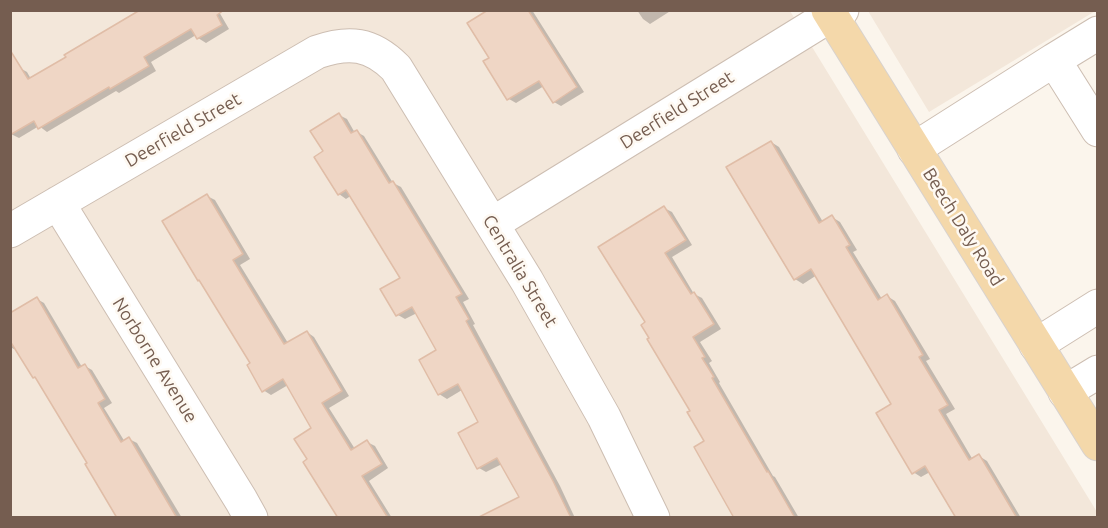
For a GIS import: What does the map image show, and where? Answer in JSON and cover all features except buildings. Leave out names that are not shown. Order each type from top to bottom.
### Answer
[{"type":"main road","name":"Beech Daly Road","points":[[834,12],[914,149],[1098,444]]},
{"type":"street","name":"Deerfield Street","points":[[492,224],[834,12]]},
{"type":"street","points":[[914,149],[1098,33]]},
{"type":"street","name":"Deerfield Street","points":[[10,231],[317,52],[334,46],[360,47]]},
{"type":"street","name":"Centralia Street","points":[[360,47],[374,51],[396,68],[527,281],[604,417],[653,518]]},
{"type":"street","points":[[1054,60],[1098,130]]},
{"type":"street","name":"Norborne Avenue","points":[[58,203],[251,518]]},
{"type":"street","points":[[1035,345],[1098,306]]},
{"type":"street","points":[[1065,392],[1098,372]]},
{"type":"shaded area","points":[[868,10],[1097,10],[929,112],[868,11]]},
{"type":"shaded area","points":[[10,11],[790,11],[1097,512],[1097,517],[11,517]]}]
